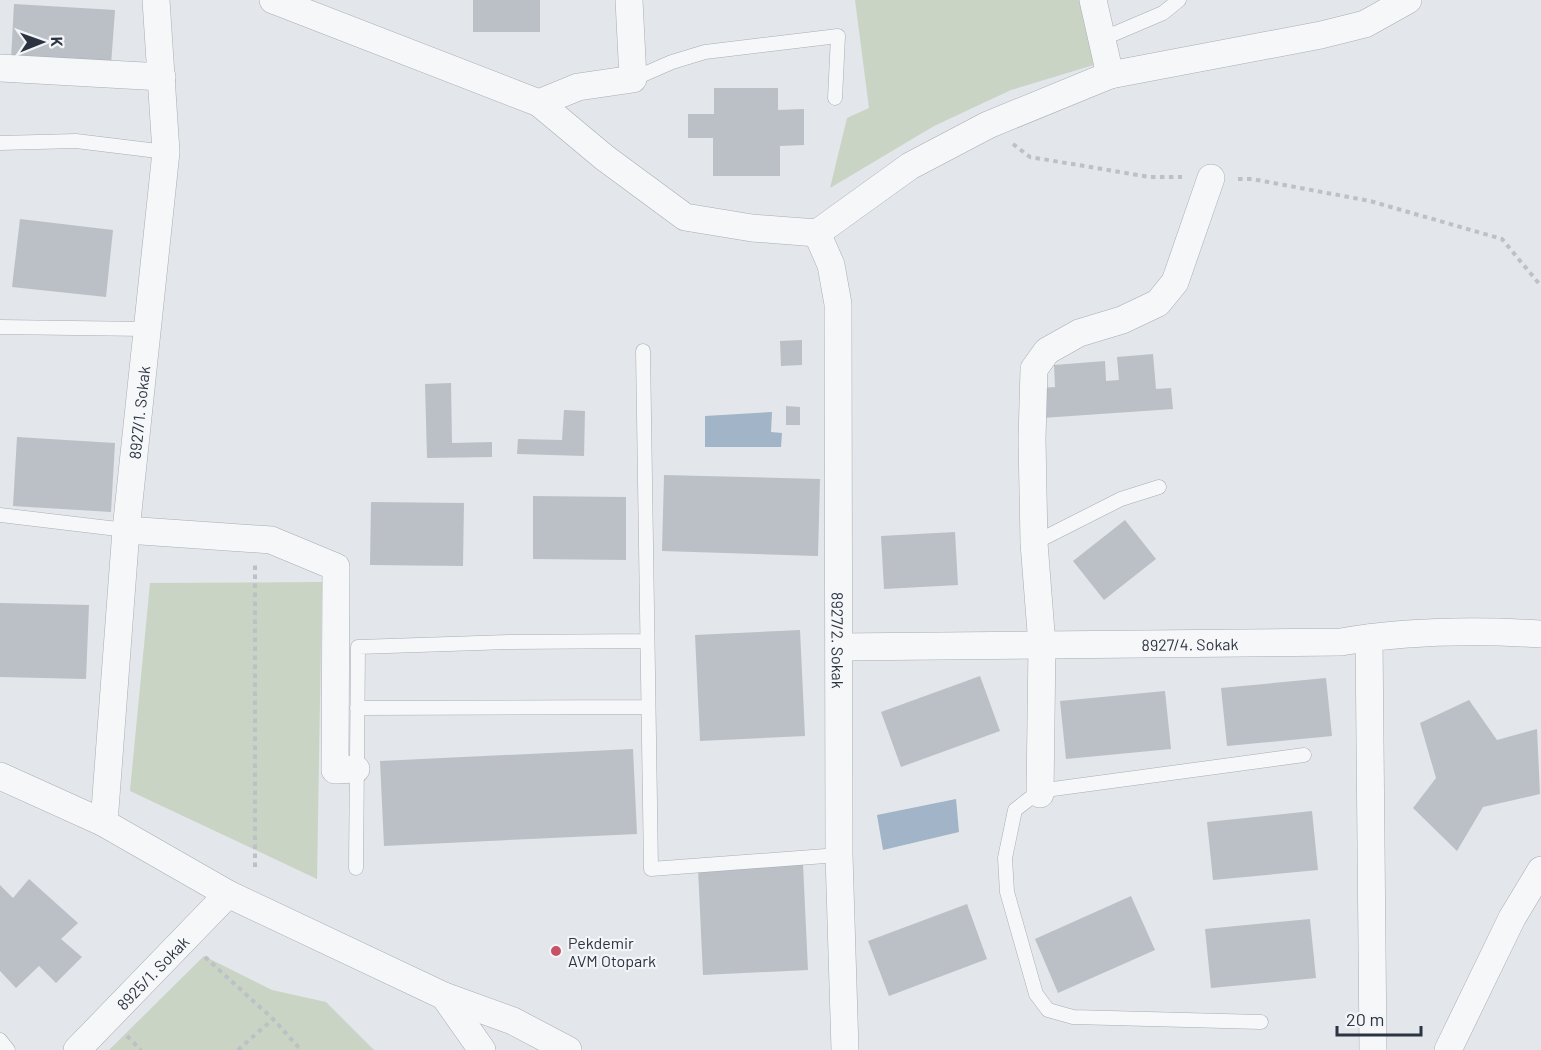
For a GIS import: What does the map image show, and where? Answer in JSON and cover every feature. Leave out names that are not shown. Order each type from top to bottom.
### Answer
[{"type":"street","name":"8927/1. Sokak","points":[[104,823],[126,530],[166,152],[156,0]]},
{"type":"street","points":[[273,0],[539,103],[605,158],[685,217],[752,228],[817,233],[910,166],[988,125],[1110,75],[1321,35],[1365,24],[1408,0]]},
{"type":"street","points":[[539,103],[578,87],[633,79],[629,0]]},
{"type":"street","points":[[1093,0],[1110,75]]},
{"type":"street","points":[[0,68],[162,77]]},
{"type":"street","points":[[1040,794],[1042,645],[1034,543],[1032,439],[1034,369],[1047,351],[1079,333],[1122,320],[1158,303],[1175,282],[1211,178]]},
{"type":"street","name":"8927/2. Sokak","points":[[817,233],[831,266],[838,304],[839,855],[845,1050]]},
{"type":"street","points":[[126,530],[271,540],[336,567],[334,771],[356,769]]},
{"type":"street","name":"8927/4. Sokak","points":[[839,647],[1341,642],[1369,638],[1492,631],[1541,634]]},
{"type":"street","points":[[1369,638],[1373,1050]]},
{"type":"street","points":[[0,777],[104,823],[228,894],[444,996],[513,1022],[568,1050]]},
{"type":"street","points":[[1448,1050],[1512,918],[1541,870]]},
{"type":"street","name":"8925/1. Sokak","points":[[77,1050],[228,894]]},
{"type":"street","points":[[444,996],[482,1050]]},
{"type":"lane","points":[[1102,39],[1163,13],[1179,0]]},
{"type":"lane","points":[[633,79],[672,62],[705,52],[838,36],[836,98]]},
{"type":"lane","points":[[0,143],[76,141],[166,152]]},
{"type":"lane","points":[[0,327],[146,329]]},
{"type":"lane","points":[[643,351],[651,869],[839,855]]},
{"type":"lane","points":[[1034,543],[1121,499],[1159,487]]},
{"type":"lane","points":[[0,515],[126,530]]},
{"type":"lane","points":[[356,868],[358,647],[647,640]]},
{"type":"lane","points":[[357,708],[648,707]]},
{"type":"lane","points":[[1262,1022],[1073,1017],[1048,1010],[1036,994],[1007,892],[1005,858],[1015,810],[1029,799],[1053,789],[1304,755]]},
{"type":"lane","points":[[0,1040],[8,1050]]},
{"type":"path","points":[[988,125],[1030,157],[1150,177],[1252,179],[1370,201],[1502,239],[1541,286]]},
{"type":"path","points":[[255,539],[255,867]]},
{"type":"path","points":[[202,954],[273,1019],[302,1050]]},
{"type":"path","points":[[238,1050],[273,1019]]},
{"type":"green space","points":[[855,0],[1082,0],[1097,64],[1011,90],[934,126],[830,188],[847,118],[869,108]]},
{"type":"green space","points":[[322,582],[317,879],[130,791],[150,583]]},
{"type":"green space","points":[[204,956],[272,990],[326,1002],[374,1050],[109,1050]]},
{"type":"water","points":[[772,412],[771,432],[782,433],[781,447],[705,447],[705,416]]},
{"type":"water","points":[[956,799],[959,832],[883,850],[877,815]]},
{"type":"building","points":[[473,0],[540,0],[540,32],[473,32]]},
{"type":"building","points":[[14,4],[115,10],[111,65],[11,59]]},
{"type":"building","points":[[714,88],[778,88],[778,110],[804,109],[804,145],[780,146],[780,176],[713,176],[713,138],[688,138],[688,114],[714,114]]},
{"type":"building","points":[[20,219],[113,230],[106,297],[12,287]]},
{"type":"building","points":[[802,340],[802,365],[781,366],[780,341]]},
{"type":"building","points":[[1153,354],[1156,389],[1171,388],[1173,409],[1042,418],[1040,388],[1055,387],[1054,365],[1105,361],[1106,381],[1119,380],[1117,357]]},
{"type":"building","points":[[451,383],[452,443],[492,442],[492,457],[427,458],[425,384]]},
{"type":"building","points":[[786,406],[800,407],[800,425],[786,425]]},
{"type":"building","points":[[564,410],[585,411],[584,456],[517,454],[518,439],[562,440]]},
{"type":"building","points":[[17,437],[115,443],[111,512],[13,506]]},
{"type":"building","points":[[664,475],[820,479],[818,556],[662,551]]},
{"type":"building","points":[[533,496],[626,497],[626,560],[533,559]]},
{"type":"building","points":[[371,502],[464,503],[463,566],[370,565]]},
{"type":"building","points":[[1125,520],[1156,559],[1104,600],[1073,561]]},
{"type":"building","points":[[955,532],[958,585],[884,589],[881,536]]},
{"type":"building","points":[[0,603],[89,605],[86,679],[0,677]]},
{"type":"building","points":[[800,630],[805,736],[700,741],[695,635]]},
{"type":"building","points":[[980,676],[1000,731],[901,767],[881,712]]},
{"type":"building","points":[[1326,678],[1332,736],[1227,746],[1221,688]]},
{"type":"building","points":[[1165,691],[1171,749],[1066,759],[1060,701]]},
{"type":"building","points":[[1469,700],[1497,740],[1537,729],[1540,794],[1483,807],[1457,851],[1413,808],[1436,778],[1420,723]]},
{"type":"building","points":[[633,749],[637,834],[384,846],[380,761]]},
{"type":"building","points":[[1312,811],[1318,870],[1213,880],[1207,822]]},
{"type":"building","points":[[803,864],[808,970],[703,975],[698,869]]},
{"type":"building","points":[[29,879],[78,923],[61,939],[82,957],[56,983],[39,966],[16,988],[0,971],[0,885],[13,898]]},
{"type":"building","points":[[1131,896],[1155,950],[1058,993],[1035,939]]},
{"type":"building","points":[[967,904],[987,959],[889,996],[868,941]]},
{"type":"building","points":[[1310,919],[1316,978],[1211,988],[1205,929]]},
{"type":"place","name":"Pekdemir AVM Otopark","points":[[556,951]]}]
